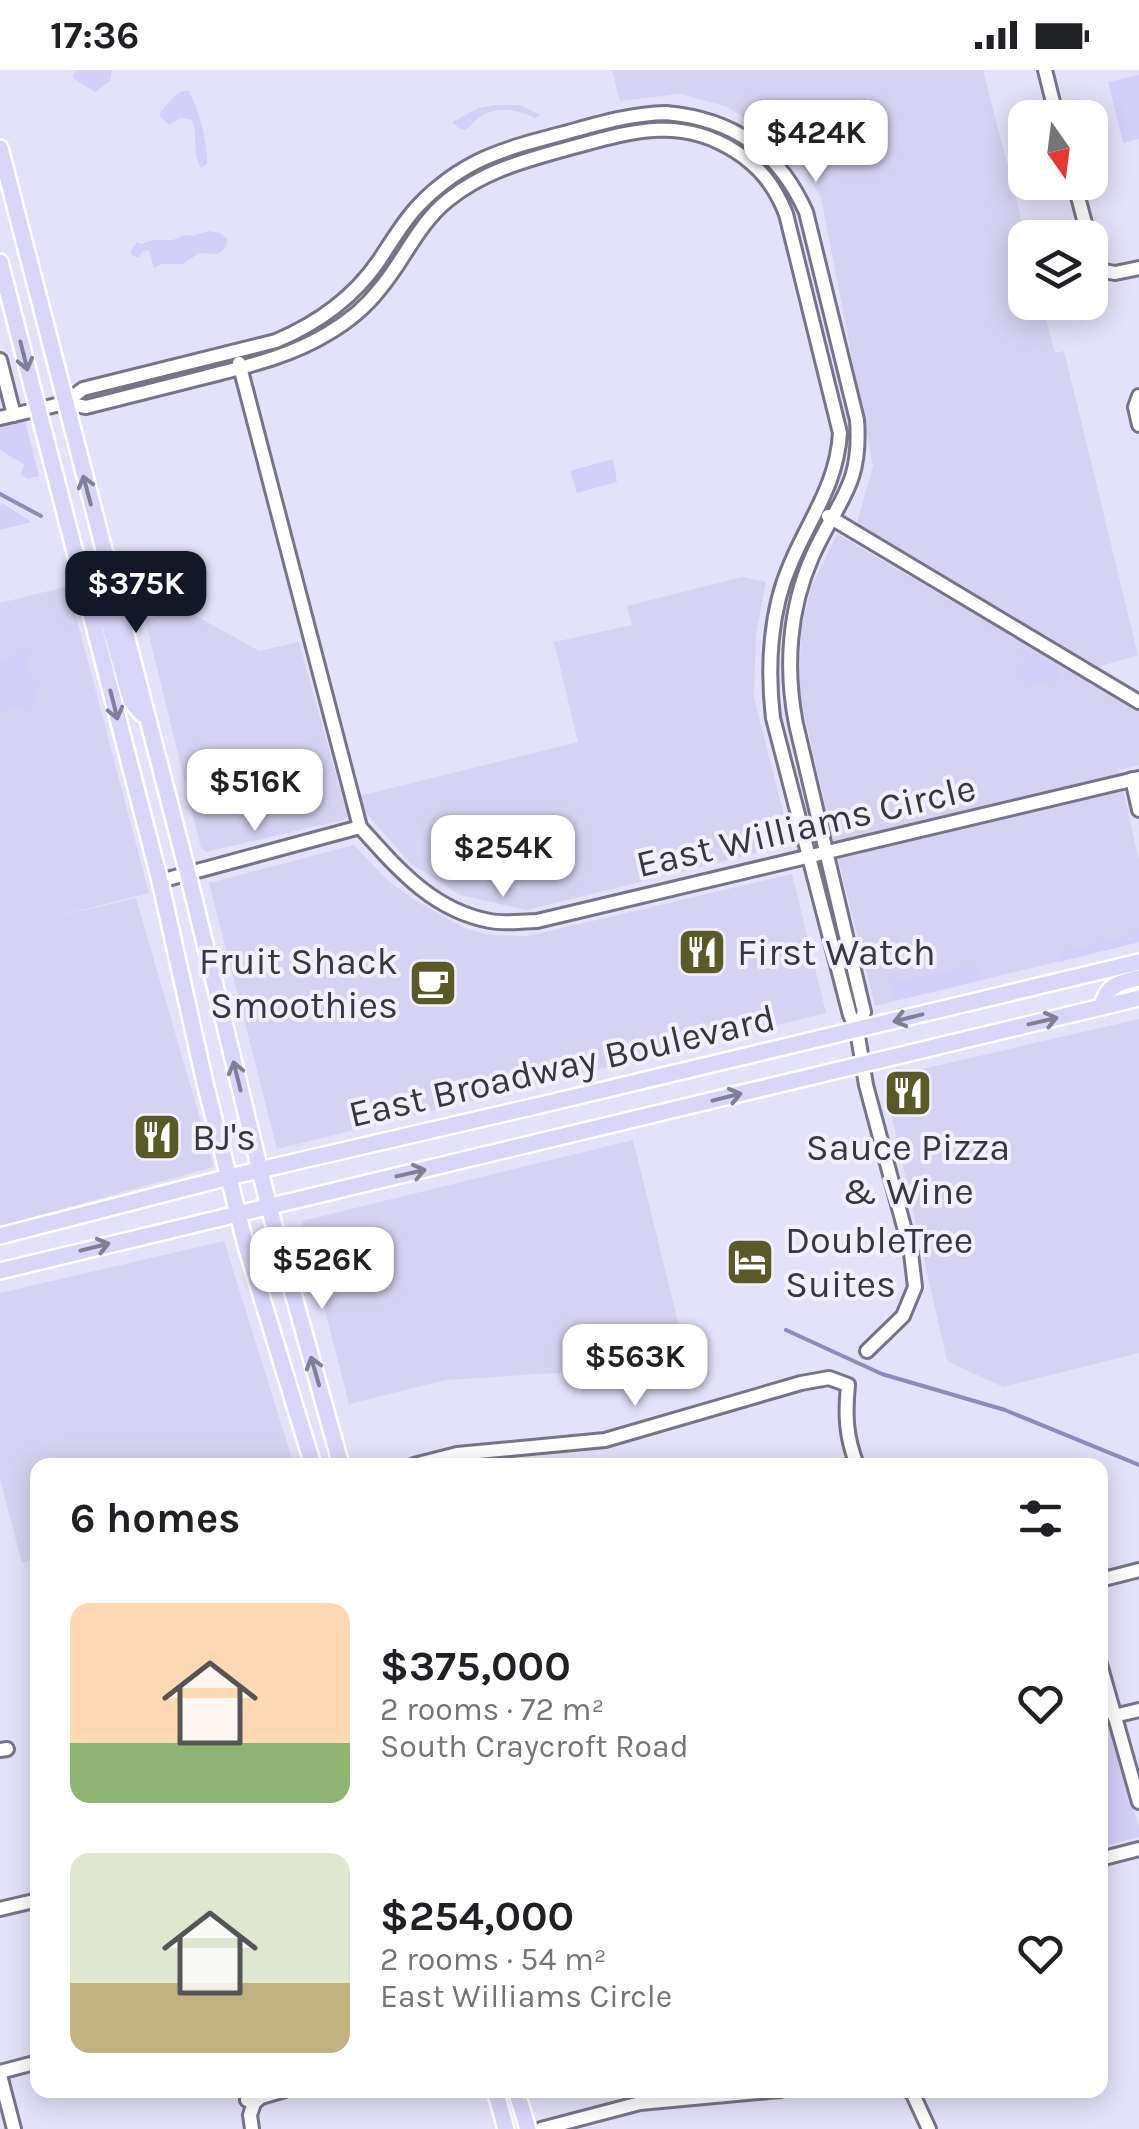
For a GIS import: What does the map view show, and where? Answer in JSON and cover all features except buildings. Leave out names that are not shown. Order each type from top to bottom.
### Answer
[{"type":"main road","points":[[0,148],[188,874],[269,1207],[339,1458]]},
{"type":"main road","points":[[0,262],[160,881],[228,1177],[270,1330],[312,1458]]},
{"type":"main road","points":[[90,611],[102,613],[109,623],[131,701],[148,722]]},
{"type":"main road","name":"East Broadway Boulevard","points":[[0,1236],[228,1177],[1139,962]]},
{"type":"main road","points":[[1102,1007],[1113,985],[1139,978]]},
{"type":"main road","name":"East Broadway Boulevard","points":[[0,1271],[1139,998]]},
{"type":"main road","points":[[497,2098],[506,2129]]},
{"type":"main road","points":[[518,2098],[528,2129]]},
{"type":"street","points":[[1045,70],[1052,100]]},
{"type":"street","points":[[0,360],[7,417],[64,403],[83,389],[276,341],[322,317],[356,288],[376,266],[402,225],[442,183],[486,156],[624,116],[666,113],[706,120],[743,136],[768,155],[790,182],[806,212],[858,434],[852,482],[802,584],[790,658],[792,704],[864,1012],[857,1030]]},
{"type":"street","points":[[64,403],[86,408],[302,348],[351,317],[381,289],[416,234],[444,203],[504,166],[631,132],[666,128],[710,137],[749,160],[772,184],[786,214],[840,432],[835,470],[790,564],[776,612],[773,718],[857,1030],[862,1065],[911,1253],[915,1287],[903,1316],[867,1351]]},
{"type":"street","points":[[1108,274],[1139,268]]},
{"type":"street","name":"East Williams Circle","points":[[236,351],[360,827],[407,879],[456,912],[494,922],[537,921],[1136,779],[1139,810]]},
{"type":"street","points":[[1139,396],[1134,407],[1139,425]]},
{"type":"street","points":[[817,511],[1139,702]]},
{"type":"street","points":[[160,881],[360,827]]},
{"type":"street","points":[[441,1458],[605,1440],[801,1382],[830,1378],[848,1385],[845,1414],[854,1458]]},
{"type":"street","points":[[1108,1578],[1139,1570]]},
{"type":"street","points":[[1108,1694],[1139,1802]]},
{"type":"street","points":[[1114,1716],[1139,1710]]},
{"type":"street","points":[[1108,1858],[1139,1850]]},
{"type":"street","points":[[0,1909],[30,1902]]},
{"type":"street","points":[[14,2129],[0,2074],[30,2065]]},
{"type":"street","points":[[252,2129],[250,2101],[258,2098]]},
{"type":"street","points":[[541,2129],[640,2103],[694,2098]]},
{"type":"street","points":[[915,2098],[929,2129]]},
{"type":"shaded area","points":[[77,70],[112,70],[110,81],[95,92],[74,79]]},
{"type":"shaded area","points":[[612,70],[983,70],[1008,167],[1008,200],[1016,200],[1022,220],[1008,220],[1008,320],[1046,320],[1055,353],[1064,351],[1138,655],[1098,667],[857,523],[873,466],[821,198],[792,147],[725,106],[680,94],[620,101]]},
{"type":"shaded area","points":[[1139,75],[1139,139],[1123,143],[1108,82]]},
{"type":"shaded area","points":[[183,91],[188,91],[192,98],[202,126],[207,164],[201,168],[192,120],[181,118],[169,125],[160,116]]},
{"type":"shaded area","points":[[494,105],[520,105],[541,115],[535,118],[497,110],[482,115],[465,130],[452,122]]},
{"type":"shaded area","points":[[208,231],[221,233],[227,239],[226,247],[218,254],[199,253],[183,264],[154,268],[149,250],[138,258],[132,255],[137,242],[173,240]]},
{"type":"shaded area","points":[[25,421],[39,476],[28,479],[20,474],[25,465],[0,450],[0,427]]},
{"type":"shaded area","points":[[613,459],[617,482],[577,493],[570,471]]},
{"type":"shaded area","points":[[2,503],[32,522],[0,530]]},
{"type":"shaded area","points":[[837,534],[1139,710],[1139,765],[1119,770],[1139,861],[1139,942],[875,1006],[799,691],[801,631],[811,588]]},
{"type":"shaded area","points":[[742,577],[766,582],[756,634],[754,698],[789,834],[773,849],[527,910],[460,895],[409,862],[367,814],[206,852],[201,848],[145,619],[169,613],[175,604],[259,651],[299,642],[343,800],[578,742],[554,642],[632,625],[627,606]]},
{"type":"shaded area","points":[[68,586],[149,893],[51,918],[136,898],[214,1167],[0,1226],[0,603]]},
{"type":"shaded area","points":[[1025,650],[1057,668],[1060,679],[1026,687],[1020,669],[1028,667]]},
{"type":"shaded area","points":[[26,653],[38,702],[0,711],[0,659]]},
{"type":"shaded area","points":[[354,845],[388,881],[418,902],[464,928],[490,935],[528,936],[792,874],[826,1013],[277,1149],[209,883]]},
{"type":"shaded area","points":[[1138,929],[1139,942],[1059,962],[1057,953],[1127,936],[1128,941],[1133,940],[1132,934]]},
{"type":"shaded area","points":[[969,965],[971,971],[979,970],[982,980],[894,1001],[890,984]]},
{"type":"shaded area","points":[[1139,1019],[1139,1353],[1003,1387],[947,1361],[883,1078]]},
{"type":"shaded area","points":[[633,1140],[683,1342],[572,1372],[445,1380],[349,1404],[302,1221]]},
{"type":"shaded area","points":[[224,1241],[292,1458],[30,1458],[30,1561],[22,1563],[0,1479],[0,1293]]},
{"type":"shaded area","points":[[1108,1715],[1139,1828],[1139,1837],[1108,1845]]},
{"type":"waterway","points":[[0,494],[41,516]]},
{"type":"waterway","points":[[786,1330],[882,1374],[1005,1410],[1139,1465]]},
{"type":"place","name":"First Watch","points":[[702,952]]},
{"type":"place","name":"Fruit Shack Smoothies","points":[[433,983]]},
{"type":"place","name":"Sauce Pizza & Wine","points":[[908,1093]]},
{"type":"place","name":"BJ's","points":[[157,1137]]},
{"type":"place","name":"DoubleTree Suites","points":[[750,1262]]}]
